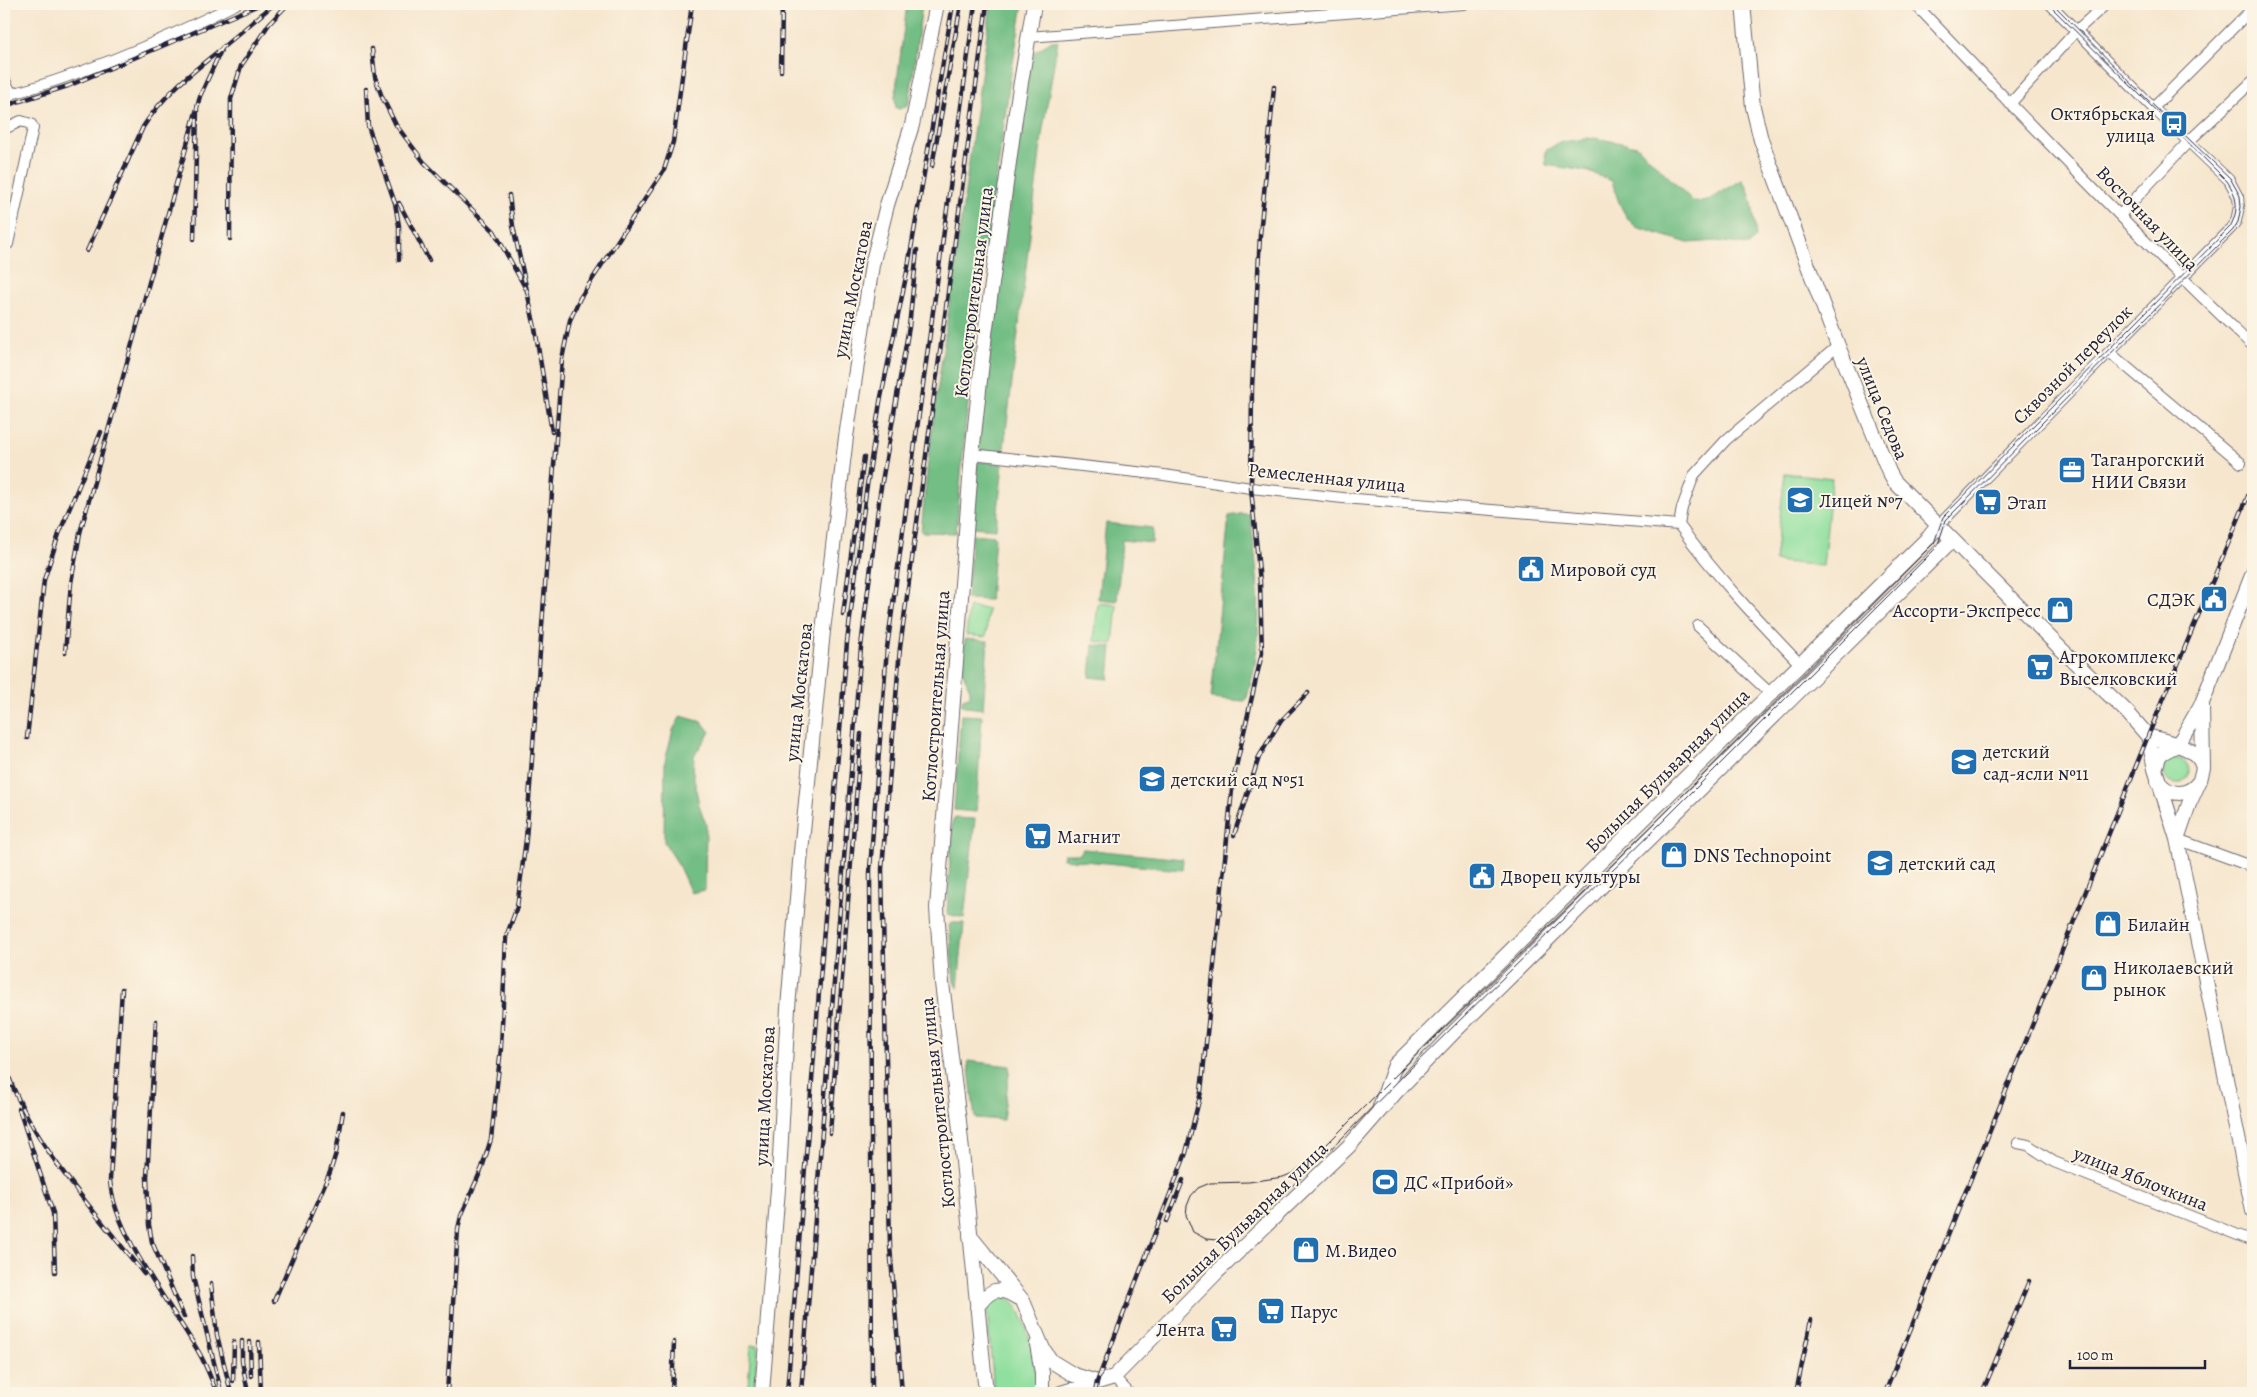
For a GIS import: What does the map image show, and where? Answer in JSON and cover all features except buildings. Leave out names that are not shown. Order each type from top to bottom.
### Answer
[{"type":"main road","name":"улица Москатова","points":[[762,1393],[779,1176],[788,1008],[800,862],[823,631],[846,437],[872,265],[887,205],[912,125],[936,4]]},
{"type":"main road","name":"Котлостроительная улица","points":[[986,1393],[959,1121],[942,983],[938,908],[972,454],[986,324],[1034,4]]},
{"type":"main road","name":"улица Седова","points":[[1743,4],[1753,107],[1761,140],[1838,346],[1894,481],[2060,648],[2127,712],[2148,736],[2175,746]]},
{"type":"main road","name":"Большая Бульварная улица","points":[[1378,1115],[1383,1095],[1396,1065],[1938,526]]},
{"type":"main road","name":"Большая Бульварная улица","points":[[1114,1378],[1216,1273],[1349,1146],[1378,1115],[1396,1092],[1456,1031],[1952,540]]},
{"type":"main road","points":[[2175,746],[2188,748],[2198,755],[2201,774],[2194,788],[2179,794],[2165,789],[2155,773],[2160,754],[2175,746],[2202,703],[2253,573]]},
{"type":"main road","points":[[2177,839],[2201,774],[2202,703]]},
{"type":"main road","name":"улица Седова","points":[[2148,736],[2155,773],[2177,839],[2253,1211]]},
{"type":"main road","points":[[970,1235],[1023,1301],[1051,1361],[1074,1375],[1097,1382]]},
{"type":"main road","points":[[977,1307],[986,1294],[999,1290],[1010,1292],[1023,1301]]},
{"type":"main road","points":[[1034,1328],[1042,1373],[1042,1393]]},
{"type":"main road","points":[[1061,1393],[1114,1378]]},
{"type":"street","points":[[4,79],[8,95],[85,70],[189,27],[236,4]]},
{"type":"street","points":[[1028,37],[1464,4]]},
{"type":"street","name":"Восточная улица","points":[[1915,4],[2010,104],[2121,214],[2182,278],[2253,346]]},
{"type":"street","points":[[2050,4],[2153,108],[2189,141]]},
{"type":"street","points":[[2010,104],[2076,31],[2106,4]]},
{"type":"street","points":[[2153,108],[2253,8]]},
{"type":"street","points":[[2121,214],[2189,141],[2253,81]]},
{"type":"street","points":[[4,129],[21,121],[31,124],[32,132],[6,245]]},
{"type":"street","name":"Сквозной переулок","points":[[1938,526],[2232,228],[2236,221],[2239,207],[2234,189],[2229,180],[2189,141]]},
{"type":"street","points":[[1800,664],[1693,545],[1679,525],[1682,508],[1694,475],[1726,440],[1838,346]]},
{"type":"street","points":[[2108,352],[2241,464]]},
{"type":"street","name":"Ремесленная улица","points":[[972,454],[1141,472],[1251,488],[1343,498],[1679,525]]},
{"type":"street","points":[[1698,626],[1771,694]]},
{"type":"street","points":[[2177,839],[2253,867]]},
{"type":"street","name":"улица Яблочкина","points":[[2018,1143],[2028,1146],[2054,1162],[2253,1242]]},
{"type":"street","points":[[1114,1378],[1129,1393]]},
{"type":"green space","points":[[907,4],[922,4],[910,98],[908,105],[900,109],[896,108],[895,97]]},
{"type":"green space","points":[[991,4],[1023,4],[1010,80],[985,261],[965,429],[956,533],[921,532],[929,451]]},
{"type":"green space","points":[[1052,41],[1058,41],[1043,128],[1003,456],[977,453],[1002,257],[1031,58],[1036,51]]},
{"type":"green space","points":[[1595,138],[1637,146],[1693,201],[1705,202],[1742,180],[1751,200],[1756,237],[1749,245],[1716,241],[1688,243],[1636,227],[1624,212],[1612,181],[1586,171],[1546,165],[1545,151],[1560,142]]},
{"type":"green space","points":[[977,461],[1003,464],[996,529],[973,527]]},
{"type":"green space","points":[[1785,473],[1832,478],[1823,566],[1775,561]]},
{"type":"green space","points":[[1250,514],[1258,584],[1256,654],[1252,677],[1246,700],[1244,701],[1211,698],[1229,516]]},
{"type":"green space","points":[[1106,523],[1153,528],[1152,543],[1122,540],[1117,601],[1098,599]]},
{"type":"green space","points":[[972,534],[995,536],[990,600],[967,599]]},
{"type":"green space","points":[[1098,603],[1117,605],[1113,644],[1094,641]]},
{"type":"green space","points":[[969,607],[988,609],[986,637],[966,635]]},
{"type":"green space","points":[[965,639],[988,641],[983,709],[967,707],[961,704],[963,698],[970,697],[970,690],[962,670]]},
{"type":"green space","points":[[1093,645],[1112,647],[1109,679],[1090,677]]},
{"type":"green space","points":[[961,715],[982,716],[976,812],[954,810]]},
{"type":"green space","points":[[681,716],[702,722],[710,732],[694,756],[693,773],[699,805],[706,824],[705,890],[691,893],[677,862],[664,842],[665,761],[673,730]]},
{"type":"green space","points":[[2176,758],[2185,762],[2189,771],[2185,780],[2176,784],[2167,780],[2163,771],[2167,762]]},
{"type":"green space","points":[[955,818],[975,819],[964,918],[947,914],[952,822]]},
{"type":"green space","points":[[1083,849],[1183,859],[1182,870],[1063,859],[1064,854],[1080,854]]},
{"type":"green space","points":[[951,923],[964,923],[958,988],[954,982],[949,925]]},
{"type":"green space","points":[[968,1061],[1010,1066],[1003,1120],[975,1118]]},
{"type":"green space","points":[[999,1296],[1012,1301],[1022,1317],[1034,1362],[1036,1393],[994,1393],[987,1309],[992,1301]]},
{"type":"green space","points":[[751,1345],[758,1345],[754,1387],[748,1386]]},
{"type":"tram line","points":[[2048,4],[2227,181],[2236,204],[2235,215],[2230,227],[1943,517],[1934,543],[1656,822],[1313,1158],[1293,1173],[1283,1177],[1249,1182],[1210,1183],[1198,1188],[1191,1196],[1187,1206],[1186,1215],[1193,1232],[1206,1239],[1217,1240],[1242,1233],[1342,1138],[1937,547],[1946,520],[2233,230],[2238,222],[2241,207],[2240,196],[2230,178],[2154,106],[2053,4]]},
{"type":"railway","points":[[4,106],[68,86],[261,4]]},
{"type":"railway","points":[[194,239],[197,108],[200,96],[222,48],[274,4]]},
{"type":"railway","points":[[230,239],[231,99],[241,66],[269,24],[288,4]]},
{"type":"railway","points":[[447,1393],[458,1229],[461,1216],[482,1168],[491,1139],[501,1048],[506,937],[517,907],[526,839],[562,359],[570,320],[580,298],[664,170],[673,142],[692,4]]},
{"type":"railway","points":[[781,71],[782,4]]},
{"type":"railway","points":[[787,1393],[847,642],[866,492],[880,402],[908,267],[953,4]]},
{"type":"railway","points":[[932,166],[961,4]]},
{"type":"railway","points":[[872,1393],[870,869],[887,648],[975,4]]},
{"type":"railway","points":[[902,1393],[890,1246],[882,869],[900,648],[987,4]]},
{"type":"railway","points":[[372,49],[375,77],[382,97],[396,125],[424,162],[494,231],[526,289]]},
{"type":"railway","points":[[87,251],[143,127],[159,105],[188,76],[220,50]]},
{"type":"railway","points":[[1095,1393],[1097,1382],[1186,1153],[1201,1092],[1233,780],[1262,653],[1260,582],[1251,488],[1252,388],[1260,235],[1274,87]]},
{"type":"railway","points":[[366,89],[368,126],[395,203],[399,226],[399,260]]},
{"type":"railway","points":[[65,653],[71,583],[80,533],[197,108]]},
{"type":"railway","points":[[509,195],[513,226],[535,328],[552,432]]},
{"type":"railway","points":[[399,203],[429,260]]},
{"type":"railway","points":[[801,1393],[861,647],[880,493],[909,327],[917,250]]},
{"type":"railway","points":[[27,738],[44,580],[59,534],[101,432]]},
{"type":"railway","points":[[843,615],[864,457]]},
{"type":"railway","points":[[1885,1393],[2148,736],[2253,484]]},
{"type":"railway","points":[[1234,835],[1259,757],[1279,723],[1308,693]]},
{"type":"railway","points":[[830,1133],[861,734]]},
{"type":"railway","points":[[122,989],[110,1180],[114,1200],[121,1222],[132,1245],[201,1356],[217,1393]]},
{"type":"railway","points":[[156,1021],[147,1177],[149,1225],[152,1242],[184,1317]]},
{"type":"railway","points":[[4,1063],[15,1092],[29,1120],[46,1147],[84,1200],[144,1274]]},
{"type":"railway","points":[[19,1109],[53,1213],[55,1272]]},
{"type":"railway","points":[[274,1301],[330,1172],[336,1153],[343,1112]]},
{"type":"railway","points":[[1167,1221],[1183,1180]]},
{"type":"railway","points":[[192,1256],[193,1277],[221,1391]]},
{"type":"railway","points":[[1982,1393],[2029,1281]]},
{"type":"railway","points":[[211,1284],[217,1335],[231,1393]]},
{"type":"railway","points":[[1796,1393],[1811,1320]]},
{"type":"railway","points":[[242,1341],[242,1361],[248,1393]]},
{"type":"railway","points":[[233,1381],[234,1342]]},
{"type":"railway","points":[[250,1342],[251,1376]]},
{"type":"railway","points":[[259,1342],[261,1393]]},
{"type":"railway","points":[[672,1393],[674,1342]]},
{"type":"place","name":"Октябрьская улица","points":[[2174,124]]},
{"type":"place","name":"Таганрогский НИИ Связи","points":[[2072,470]]},
{"type":"place","name":"Лицей №7","points":[[1800,500]]},
{"type":"place","name":"Этап","points":[[1988,502]]},
{"type":"place","name":"Мировой суд","points":[[1531,569]]},
{"type":"place","name":"СДЭК","points":[[2214,599]]},
{"type":"place","name":"Ассорти-Экспресс","points":[[2060,610]]},
{"type":"place","name":"Агрокомплекс Выселковский","points":[[2040,667]]},
{"type":"place","name":"детский сад-ясли №11","points":[[1964,762]]},
{"type":"place","name":"детский сад №51","points":[[1152,779]]},
{"type":"place","name":"Магнит","points":[[1038,836]]},
{"type":"place","name":"DNS Technopoint","points":[[1674,855]]},
{"type":"place","name":"детский сад","points":[[1880,863]]},
{"type":"place","name":"Дворец культуры","points":[[1482,876]]},
{"type":"place","name":"Билайн","points":[[2108,924]]},
{"type":"place","name":"Николаевский рынок","points":[[2094,978]]},
{"type":"place","name":"ДC «Прибой»","points":[[1385,1182]]},
{"type":"place","name":"М.Видео","points":[[1306,1250]]},
{"type":"place","name":"Парус","points":[[1271,1311]]},
{"type":"place","name":"Лента","points":[[1224,1329]]}]
